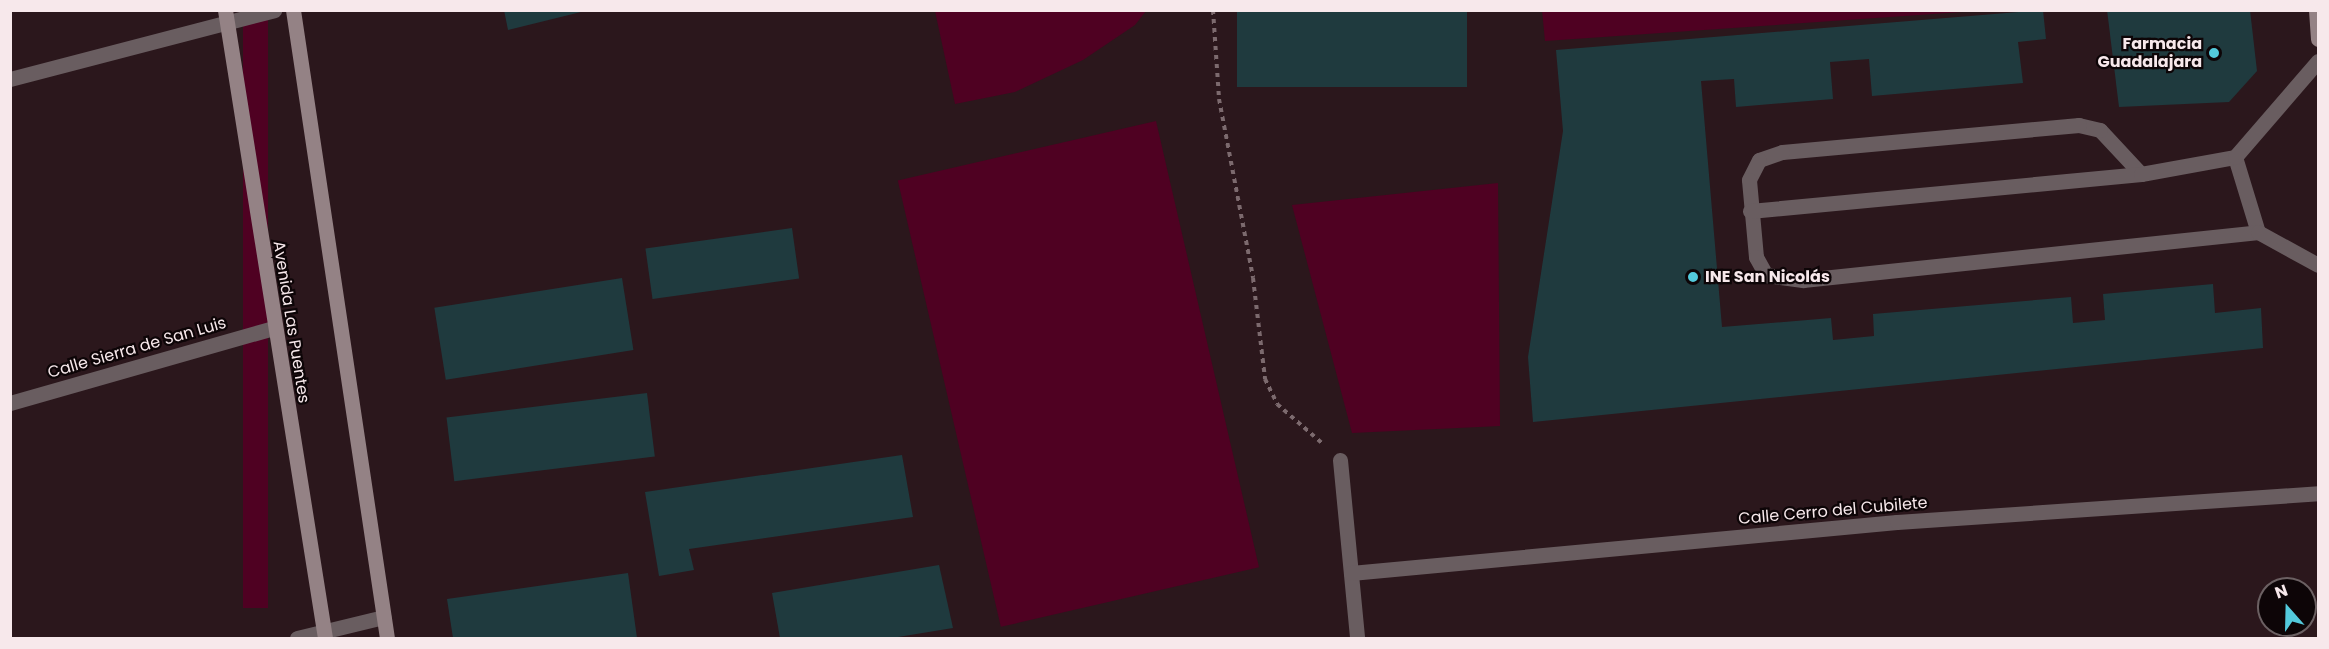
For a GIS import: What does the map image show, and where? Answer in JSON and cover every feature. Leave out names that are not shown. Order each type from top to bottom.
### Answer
[{"type":"street","points":[[10,79],[225,15],[274,10]]},
{"type":"street","points":[[293,10],[387,639]]},
{"type":"street","points":[[2316,10],[2319,39]]},
{"type":"street","name":"Avenida Las Puentes","points":[[225,15],[273,328],[325,635]]},
{"type":"street","points":[[1750,210],[2140,174],[2235,157],[2319,61]]},
{"type":"street","points":[[2140,174],[2100,130],[2079,125],[1816,147],[1759,160],[1749,180],[1750,210],[1760,267],[1776,280],[2258,232],[2319,265]]},
{"type":"street","points":[[2235,157],[2258,232]]},
{"type":"street","name":"Calle Sierra de San Luis","points":[[10,403],[273,328]]},
{"type":"street","points":[[1340,460],[1358,639]]},
{"type":"street","name":"Calle Cerro del Cubilete","points":[[1351,573],[1897,522],[2319,493]]},
{"type":"street","points":[[297,639],[325,635],[384,617]]},
{"type":"path","points":[[1213,10],[1219,99],[1253,278],[1265,379],[1277,404],[1340,460]]},
{"type":"shaded area","points":[[935,10],[1146,11],[1135,25],[1083,60],[1015,92],[955,104]]},
{"type":"shaded area","points":[[1542,10],[1977,10],[1977,11],[1545,41]]},
{"type":"shaded area","points":[[243,19],[268,19],[268,608],[243,608]]},
{"type":"shaded area","points":[[1156,121],[1259,567],[1001,627],[898,181]]},
{"type":"shaded area","points":[[1498,183],[1500,426],[1352,433],[1292,205]]},
{"type":"building","points":[[504,10],[585,10],[585,11],[508,30]]},
{"type":"building","points":[[1237,10],[1467,10],[1467,87],[1237,87]]},
{"type":"building","points":[[2043,10],[2046,39],[2018,42],[2023,83],[1872,96],[1869,59],[1830,62],[1833,99],[1736,107],[1734,79],[1701,81],[1722,327],[1831,318],[1833,340],[1874,336],[1873,314],[2071,297],[2073,323],[2105,320],[2103,294],[2213,284],[2215,313],[2261,308],[2263,348],[1533,422],[1528,357],[1563,131],[1556,50]]},
{"type":"building","points":[[2107,10],[2250,10],[2257,71],[2229,102],[2119,107]]},
{"type":"building","points":[[792,228],[799,279],[653,299],[645,249]]},
{"type":"building","points":[[622,278],[633,350],[446,380],[434,308]]},
{"type":"building","points":[[647,393],[655,457],[454,481],[447,418]]},
{"type":"building","points":[[902,455],[913,517],[689,549],[694,570],[659,576],[645,492]]},
{"type":"building","points":[[939,565],[953,628],[892,638],[780,638],[772,593]]},
{"type":"building","points":[[628,573],[637,638],[453,638],[447,599]]},
{"type":"place","name":"Farmacia Guadalajara","points":[[2214,53]]},
{"type":"place","name":"INE San Nicolás","points":[[1693,277]]}]
